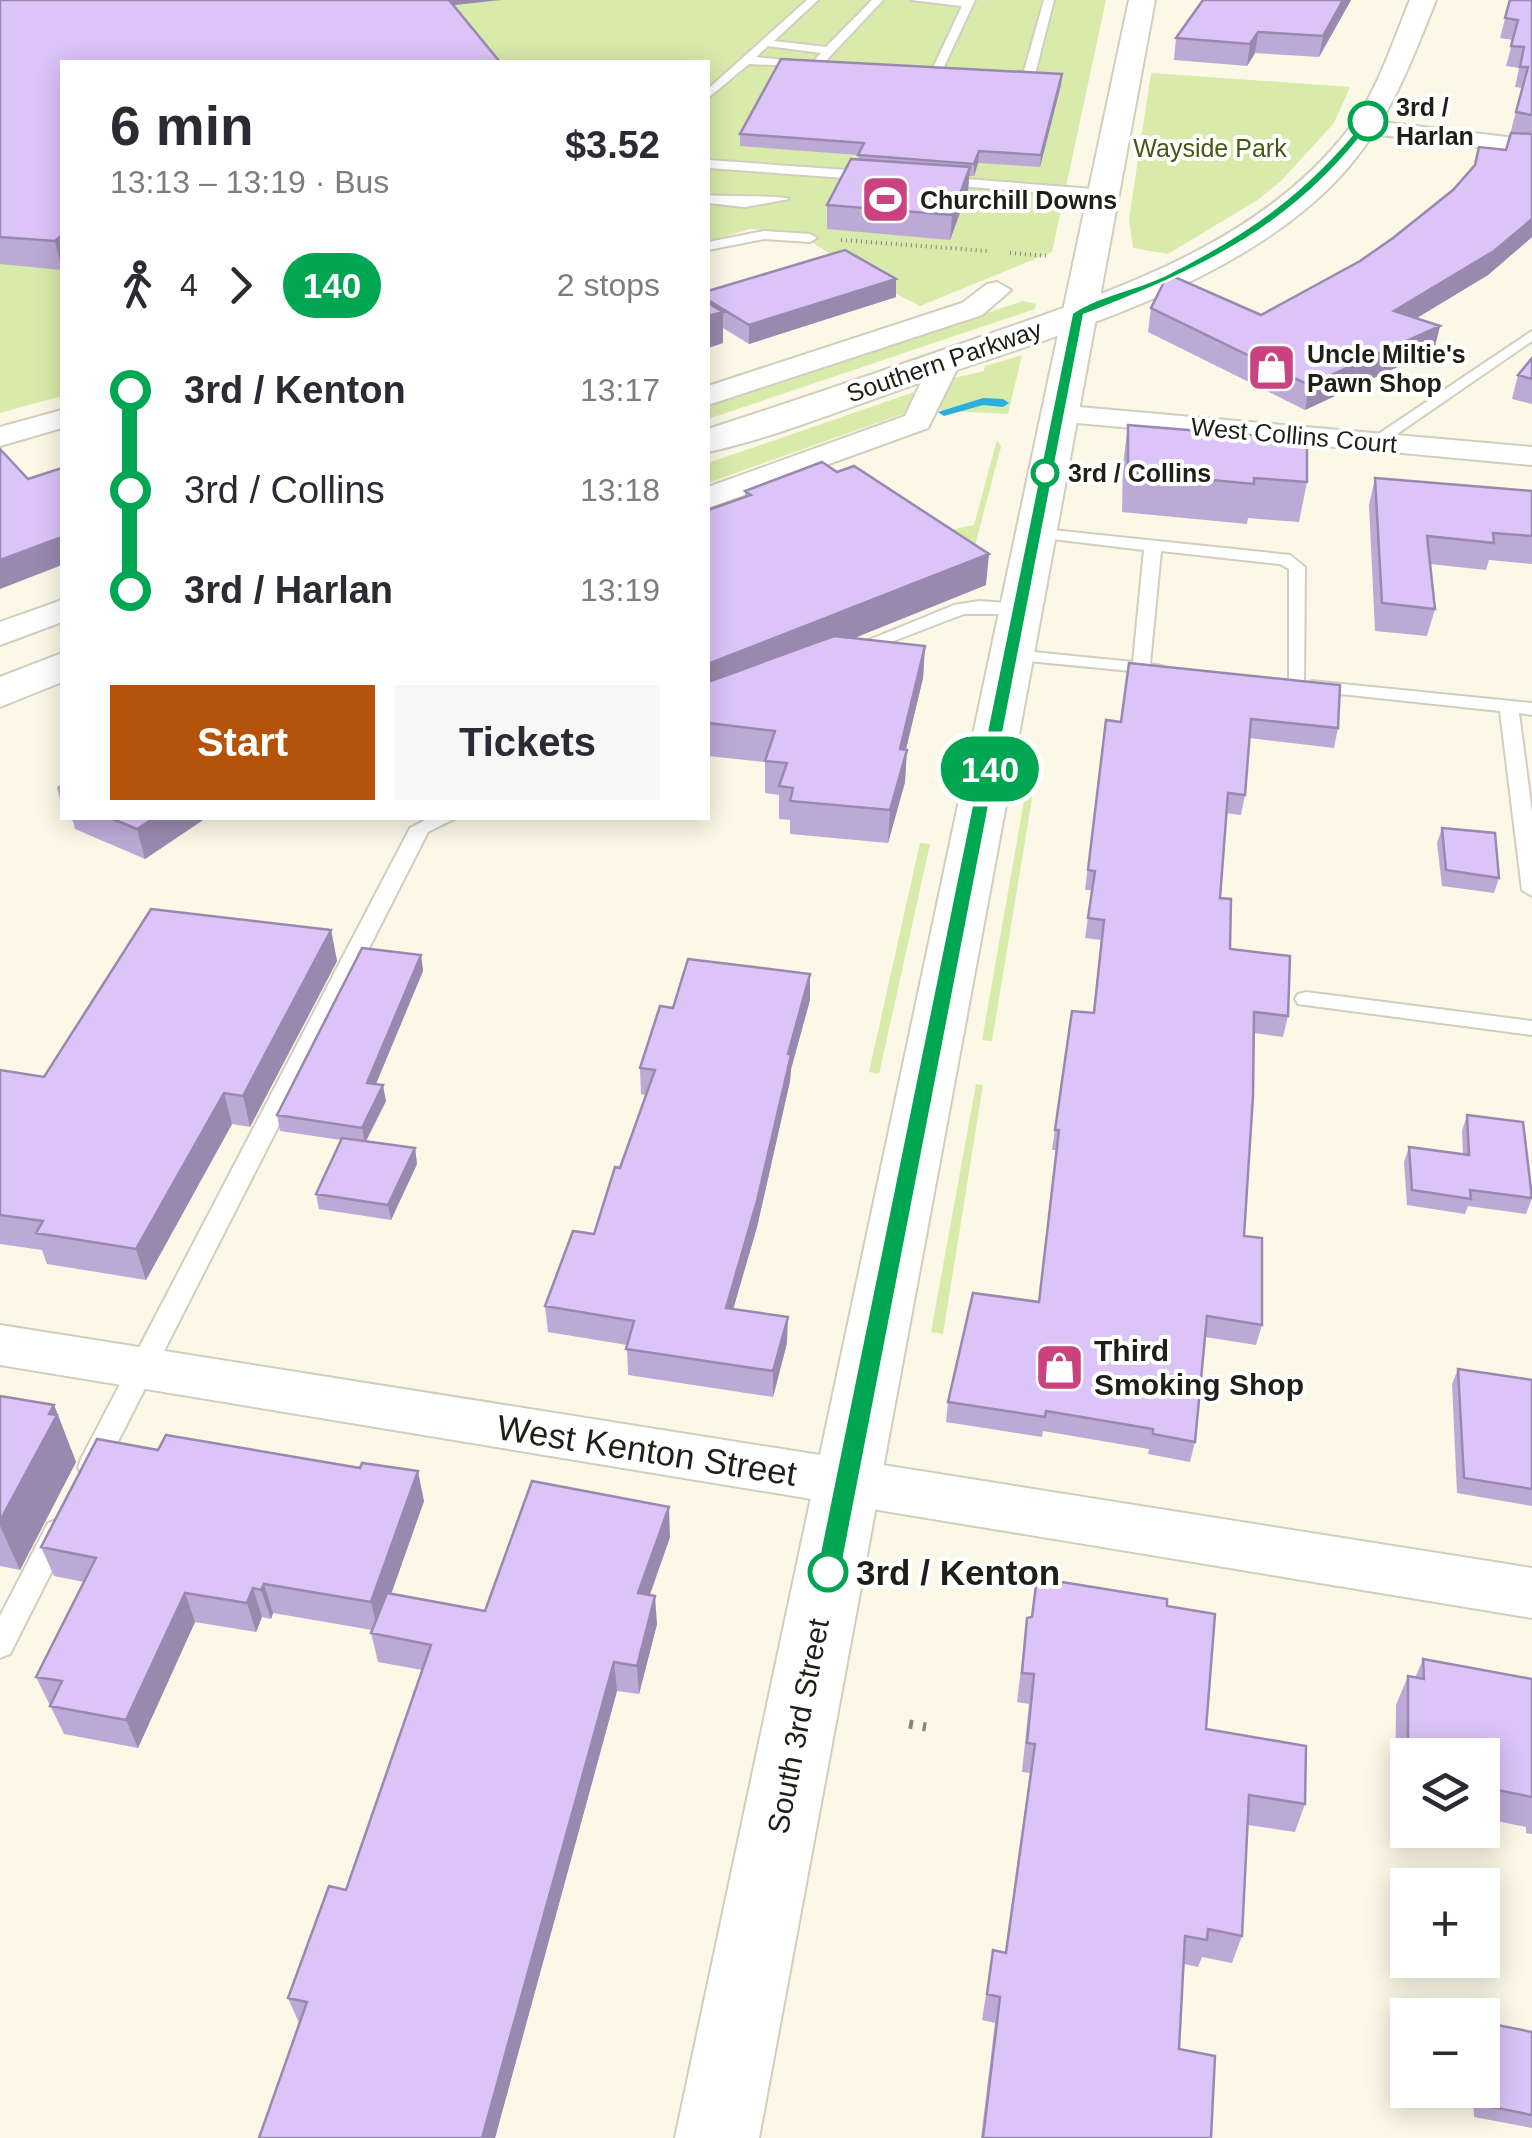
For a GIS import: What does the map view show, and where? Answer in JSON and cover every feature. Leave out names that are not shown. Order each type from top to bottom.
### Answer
[{"type":"main road","name":"South 3rd Street","points":[[716,2138],[1017,632],[1032,533],[1106,194],[1142,0]]},
{"type":"main road","points":[[1365,126],[1379,104],[1423,0]]},
{"type":"main road","name":"Southern Parkway","points":[[710,440],[946,361],[1168,278],[1255,230],[1302,196],[1334,166],[1365,126]]},
{"type":"main road","points":[[0,694],[60,667]]},
{"type":"street","points":[[1365,126],[1532,147]]},
{"type":"street","points":[[710,395],[972,309],[998,290]]},
{"type":"street","points":[[710,497],[917,422],[946,361]]},
{"type":"street","name":"West Collins Court","points":[[1056,414],[1532,456]]},
{"type":"street","points":[[0,436],[60,420]]},
{"type":"street","points":[[0,634],[60,611]]},
{"type":"street","name":"West Kenton Street","points":[[0,1345],[1532,1592]]},
{"type":"lane","points":[[710,93],[813,0]]},
{"type":"lane","points":[[816,65],[878,0]]},
{"type":"lane","points":[[916,0],[969,1],[937,70]]},
{"type":"lane","points":[[997,76],[1029,74],[1050,0]]},
{"type":"lane","points":[[767,42],[829,50]]},
{"type":"lane","points":[[746,60],[834,67]]},
{"type":"lane","points":[[907,72],[957,72]]},
{"type":"lane","points":[[710,164],[889,177]]},
{"type":"lane","points":[[928,180],[1106,194]]},
{"type":"lane","points":[[710,199],[745,203],[783,200]]},
{"type":"lane","points":[[710,246],[764,235],[810,238]]},
{"type":"lane","points":[[1376,442],[1532,335]]},
{"type":"lane","points":[[1032,533],[1284,559],[1297,567],[1286,684],[1532,710]]},
{"type":"lane","points":[[1142,668],[1153,546]]},
{"type":"lane","points":[[837,656],[960,609],[1017,632],[1142,668],[1180,672]]},
{"type":"lane","points":[[1509,707],[1532,890]]},
{"type":"lane","points":[[0,1646],[420,828],[438,820]]},
{"type":"lane","points":[[1306,1000],[1532,1028]]},
{"type":"path","points":[[810,238],[988,251]]},
{"type":"path","points":[[1008,253],[1056,256]]},
{"type":"path","points":[[909,1724],[926,1727]]},
{"type":"green space","name":"Churchill Downs","points":[[0,0],[1106,0],[1052,252],[920,306],[871,281],[798,233],[751,229],[710,240],[710,60],[60,60],[60,397],[0,413]]},
{"type":"green space","name":"Wayside Park","points":[[1151,73],[1350,87],[1334,123],[1281,181],[1259,199],[1168,254],[1133,248],[1129,219]]},
{"type":"green space","points":[[1023,301],[1036,304],[1035,309],[710,418],[710,403]]},
{"type":"green space","points":[[1022,355],[1008,414],[935,410],[950,379],[984,371],[985,366]]},
{"type":"green space","points":[[917,391],[905,413],[710,482],[710,462]]},
{"type":"green space","points":[[997,440],[1001,447],[974,549],[940,532],[974,525]]},
{"type":"green space","points":[[1031,761],[1038,762],[992,1041],[982,1040]]},
{"type":"green space","points":[[920,843],[930,844],[879,1074],[869,1072]]},
{"type":"green space","points":[[976,1084],[983,1085],[943,1334],[931,1332]]},
{"type":"building","points":[[0,0],[449,0],[498,60],[60,60],[60,237],[55,241],[0,237]]},
{"type":"building","points":[[1203,0],[1343,0],[1323,36],[1258,32],[1250,44],[1176,38]]},
{"type":"building","points":[[1510,0],[1532,0],[1532,115],[1516,112],[1528,67],[1520,67],[1524,47],[1511,46],[1518,20],[1505,18]]},
{"type":"building","points":[[781,59],[1062,74],[1041,155],[979,151],[974,164],[858,155],[864,143],[740,134]]},
{"type":"building","points":[[1511,133],[1532,134],[1532,219],[1494,251],[1394,311],[1440,326],[1309,385],[1151,308],[1168,274],[1261,315],[1360,261],[1393,238],[1453,190],[1475,165],[1479,147],[1506,150]]},
{"type":"building","points":[[851,159],[970,167],[952,215],[827,205]]},
{"type":"building","points":[[845,250],[896,279],[749,325],[710,301],[710,290]]},
{"type":"building","points":[[710,304],[723,312],[710,315]]},
{"type":"building","points":[[1532,358],[1532,379],[1518,375]]},
{"type":"building","points":[[1128,425],[1307,440],[1307,482],[1254,478],[1254,484],[1128,472]]},
{"type":"building","points":[[0,449],[28,479],[60,469],[60,538],[0,560]]},
{"type":"building","points":[[822,462],[837,472],[854,466],[989,554],[710,663],[710,509],[751,495],[745,491]]},
{"type":"building","points":[[1375,478],[1532,491],[1532,536],[1493,533],[1494,543],[1427,536],[1435,609],[1382,603]]},
{"type":"building","points":[[834,636],[925,646],[900,749],[907,750],[890,810],[790,801],[793,788],[779,786],[787,763],[765,761],[775,731],[710,723],[710,681]]},
{"type":"building","points":[[1129,663],[1340,685],[1338,728],[1251,719],[1245,795],[1228,793],[1220,898],[1231,899],[1230,949],[1290,956],[1288,1016],[1254,1012],[1244,1236],[1262,1238],[1262,1325],[1207,1316],[1195,1442],[1153,1434],[1153,1429],[1046,1411],[1045,1417],[948,1402],[973,1293],[1039,1302],[1059,1130],[1055,1130],[1072,1011],[1094,1013],[1104,920],[1088,918],[1095,871],[1088,870],[1106,720],[1121,722]]},
{"type":"building","points":[[115,820],[151,820],[137,829]]},
{"type":"building","points":[[1442,828],[1495,833],[1499,878],[1446,870]]},
{"type":"building","points":[[151,909],[331,930],[243,1096],[224,1093],[136,1249],[36,1233],[43,1221],[0,1215],[0,1070],[44,1077]]},
{"type":"building","points":[[362,948],[421,955],[367,1083],[383,1085],[362,1128],[277,1115]]},
{"type":"building","points":[[688,959],[810,974],[788,1054],[791,1055],[757,1201],[726,1308],[788,1317],[773,1371],[626,1349],[634,1321],[545,1306],[573,1231],[594,1234],[615,1167],[620,1168],[655,1070],[640,1068],[660,1006],[673,1008]]},
{"type":"building","points":[[1467,1115],[1523,1122],[1532,1198],[1470,1190],[1471,1199],[1412,1190],[1409,1147],[1469,1155]]},
{"type":"building","points":[[342,1138],[415,1148],[388,1205],[316,1194]]},
{"type":"building","points":[[1458,1369],[1532,1380],[1532,1489],[1464,1478]]},
{"type":"building","points":[[0,1396],[54,1405],[49,1414],[57,1415],[0,1521]]},
{"type":"building","points":[[166,1435],[360,1468],[362,1463],[418,1471],[371,1602],[264,1584],[261,1590],[253,1588],[247,1603],[185,1593],[126,1720],[50,1706],[62,1681],[36,1677],[96,1558],[41,1547],[97,1439],[158,1450]]},
{"type":"building","points":[[532,1481],[669,1507],[638,1593],[655,1596],[637,1666],[614,1662],[482,2138],[259,2138],[307,2002],[288,1998],[329,1886],[346,1890],[431,1645],[371,1633],[387,1593],[485,1611]]},
{"type":"building","points":[[1037,1578],[1167,1599],[1167,1606],[1215,1614],[1206,1729],[1306,1746],[1305,1804],[1249,1795],[1242,1936],[1208,1929],[1207,1940],[1185,1936],[1179,2049],[1215,2056],[1211,2138],[983,2138],[1000,1997],[987,1994],[993,1950],[1006,1953],[1035,1744],[1027,1743],[1034,1674],[1022,1673],[1027,1618],[1032,1617]]},
{"type":"building","points":[[1423,1659],[1532,1679],[1532,1797],[1500,1791],[1500,1738],[1408,1738],[1408,1676],[1424,1679]]},
{"type":"building","points":[[1500,2026],[1532,2032],[1532,2115],[1497,2108]]},
{"type":"waterway","points":[[944,412],[983,401],[1003,403]]},
{"type":"bus line","name":"140","points":[[828,1572],[1078,313],[1168,278],[1255,230],[1302,196],[1334,166],[1368,121]]},
{"type":"place","name":"3rd / Harlan","points":[[1368,121]]},
{"type":"place","name":"Churchill Downs","points":[[885,200]]},
{"type":"place","name":"Uncle Miltie's Pawn Shop","points":[[1272,368]]},
{"type":"place","name":"3rd / Collins","points":[[1045,473]]},
{"type":"place","name":"Third Smoking Shop","points":[[1059,1367]]},
{"type":"place","name":"3rd / Kenton","points":[[828,1572]]}]
